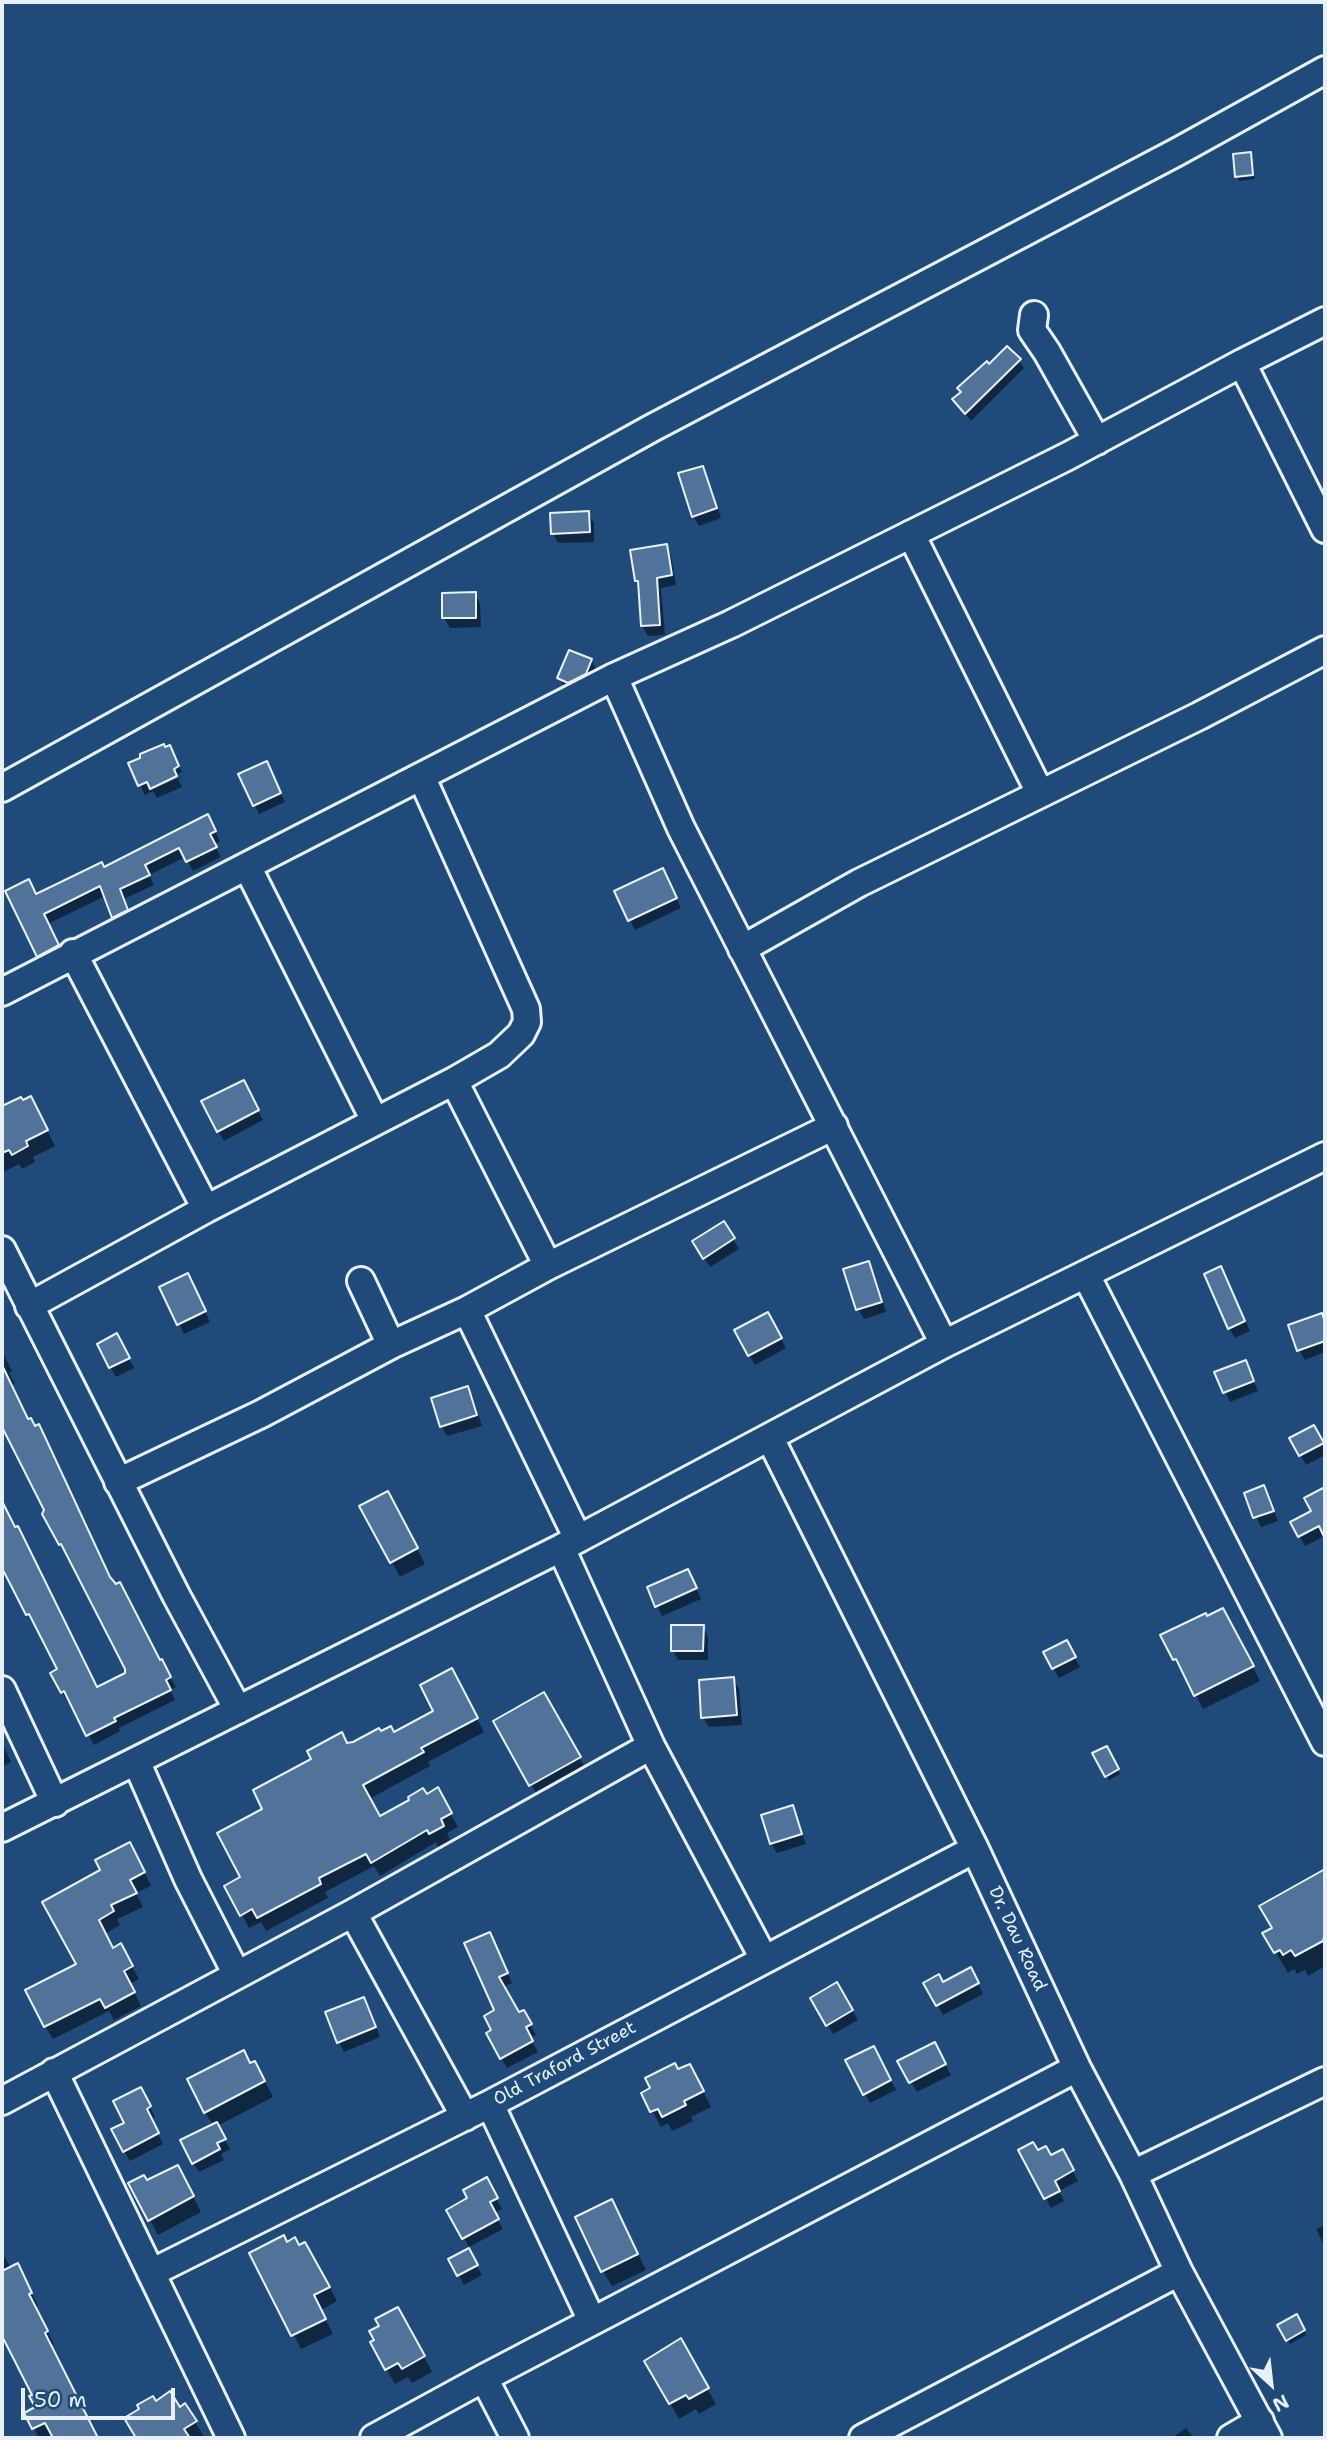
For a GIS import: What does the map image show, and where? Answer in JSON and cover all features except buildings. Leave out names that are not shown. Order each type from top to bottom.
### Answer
[{"type":"street","points":[[2,788],[652,428],[1165,159],[1325,69]]},
{"type":"street","points":[[1034,315],[1032,330],[1097,441]]},
{"type":"street","points":[[2,992],[73,953],[422,778],[614,677],[731,624],[1097,441],[1242,362],[1325,321]]},
{"type":"street","points":[[1242,362],[1325,529]]},
{"type":"street","points":[[911,534],[1040,793]]},
{"type":"street","points":[[741,948],[859,883],[1199,716],[1325,650]]},
{"type":"street","points":[[614,677],[681,828],[944,1343]]},
{"type":"street","points":[[29,1306],[206,1209],[454,1081],[499,1055],[521,1034],[527,1022],[526,1009],[422,778]]},
{"type":"street","points":[[247,866],[374,1121]]},
{"type":"street","points":[[73,953],[206,1209]]},
{"type":"street","points":[[454,1081],[548,1266]]},
{"type":"street","points":[[118,1482],[261,1414],[548,1266],[834,1126]]},
{"type":"street","points":[[2,1828],[570,1543],[944,1343],[1325,1156]]},
{"type":"street","points":[[2,1250],[118,1482],[238,1710]]},
{"type":"street","points":[[1086,1275],[1325,1742]]},
{"type":"street","points":[[361,1282],[391,1345]]},
{"type":"street","points":[[467,1310],[570,1543],[651,1746],[764,1959]]},
{"type":"street","name":"Dr. Dau Road","points":[[770,1438],[975,1849],[1077,2068],[1133,2175],[1179,2272],[1264,2430]]},
{"type":"street","points":[[2,1690],[55,1803]]},
{"type":"street","points":[[2,2101],[353,1913],[651,1746]]},
{"type":"street","points":[[136,1763],[188,1879],[237,1975]]},
{"type":"street","name":"Old Traford Street","points":[[151,2273],[465,2117],[975,1849]]},
{"type":"street","points":[[353,1913],[465,2117]]},
{"type":"street","points":[[374,2438],[1077,2068]]},
{"type":"street","points":[[54,2072],[231,2438]]},
{"type":"street","points":[[1133,2175],[1325,2081]]},
{"type":"street","points":[[490,2104],[592,2321]]},
{"type":"street","points":[[863,2438],[1179,2272]]},
{"type":"street","points":[[484,2378],[515,2438]]},
{"type":"street","points":[[1231,2438],[1264,2430]]}]
